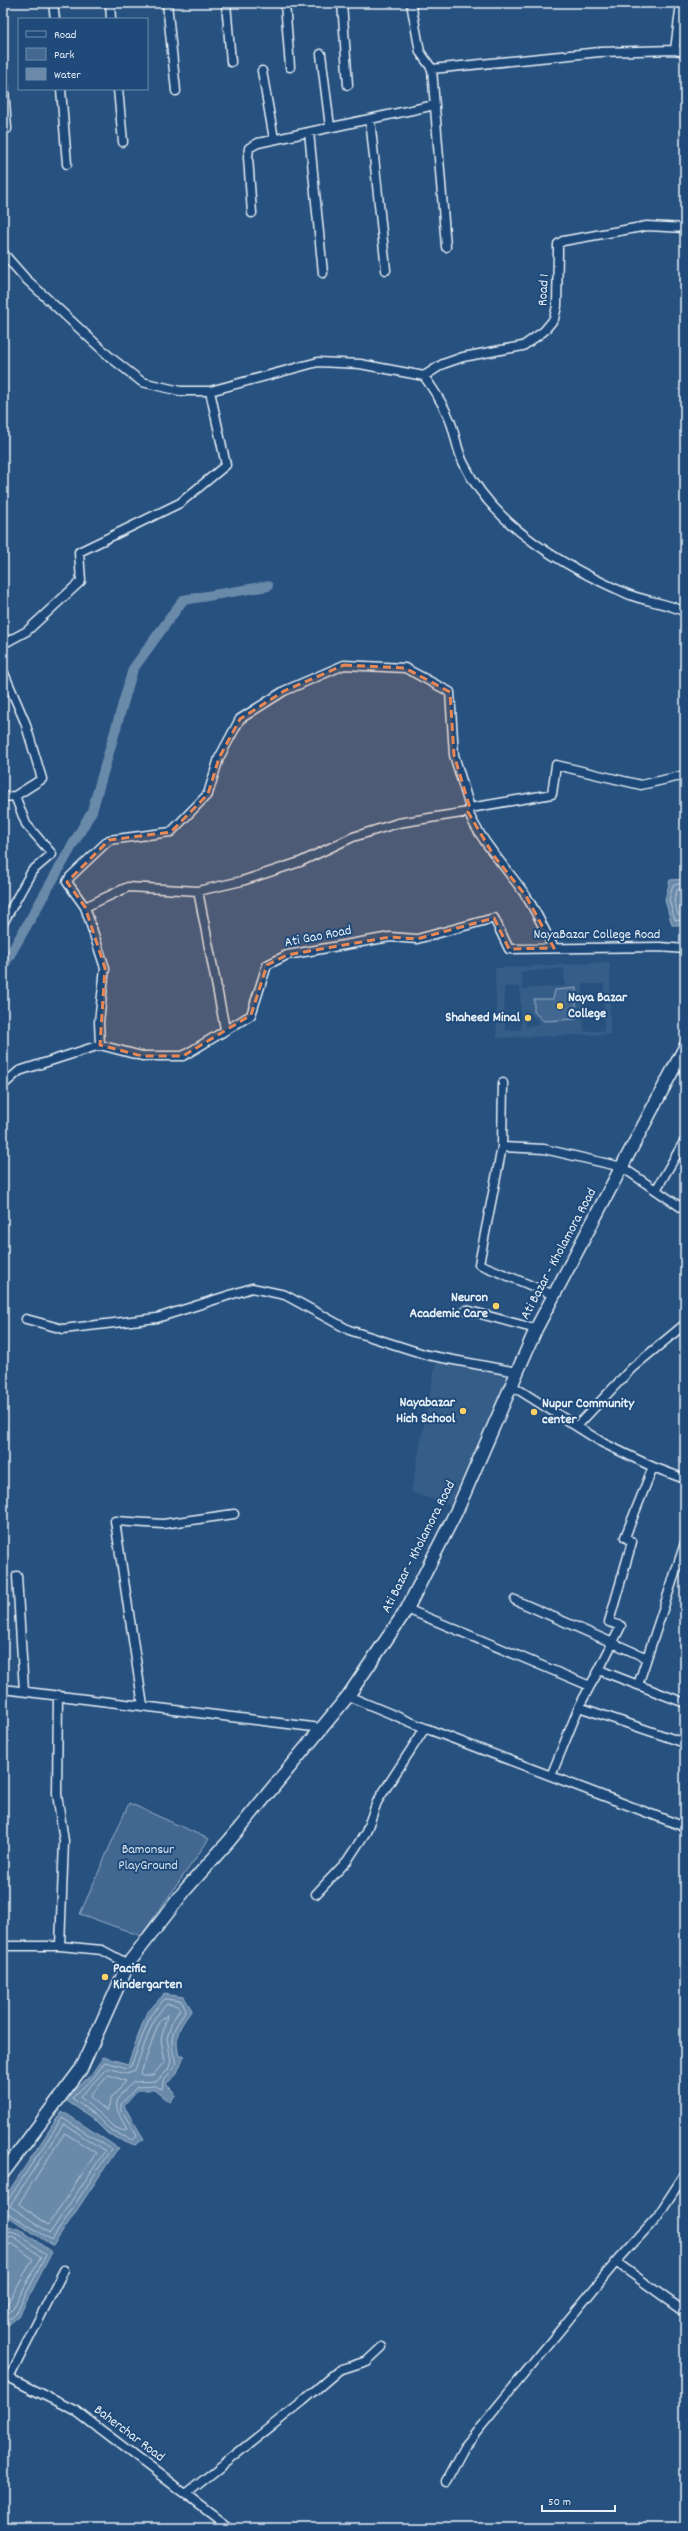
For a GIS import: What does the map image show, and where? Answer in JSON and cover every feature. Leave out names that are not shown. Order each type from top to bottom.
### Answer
[{"type":"main road","name":"Ati Bazar - Kholamora Road","points":[[3,2173],[81,2069],[128,1964],[186,1889],[229,1841],[348,1696],[407,1609],[458,1508],[536,1329],[685,1047]]},
{"type":"street","points":[[54,3],[55,18]]},
{"type":"street","points":[[110,3],[111,18]]},
{"type":"street","points":[[167,3],[176,91]]},
{"type":"street","points":[[226,3],[231,62]]},
{"type":"street","points":[[285,3],[290,67]]},
{"type":"street","points":[[342,3],[348,85]]},
{"type":"street","points":[[411,3],[420,52],[432,69],[446,247]]},
{"type":"street","points":[[675,50],[681,3]]},
{"type":"street","points":[[432,69],[490,65],[600,52],[675,50],[685,52]]},
{"type":"street","points":[[321,54],[330,127]]},
{"type":"street","points":[[262,71],[274,140]]},
{"type":"street","points":[[3,74],[7,129]]},
{"type":"street","points":[[61,90],[68,164]]},
{"type":"street","points":[[118,90],[123,142]]},
{"type":"street","points":[[252,213],[248,157],[249,148],[274,140],[330,127],[435,105]]},
{"type":"street","points":[[370,119],[386,270]]},
{"type":"street","points":[[309,132],[323,273]]},
{"type":"street","name":"Road 1","points":[[424,376],[443,364],[463,357],[523,346],[544,331],[554,319],[557,306],[558,244],[563,241],[647,226],[685,228]]},
{"type":"street","points":[[3,253],[25,278],[110,357],[142,382],[180,391],[210,391],[318,362],[360,364],[424,376],[439,398],[451,425],[464,464],[486,496],[518,531],[567,565],[632,596],[676,608],[685,612]]},
{"type":"street","points":[[3,644],[27,631],[80,581],[79,552],[180,502],[226,465],[210,391]]},
{"type":"street","points":[[3,1085],[19,1070],[100,1045],[99,1022],[105,968],[85,907],[67,882],[109,840],[171,832],[208,794],[219,758],[240,719],[284,692],[344,665],[405,668],[450,692],[454,755],[469,810],[476,828],[494,856],[526,896],[554,948]]},
{"type":"street","points":[[3,671],[25,722],[42,779],[15,796],[3,797]]},
{"type":"street","points":[[85,907],[128,888],[198,891],[242,881],[300,862],[353,838],[398,823],[552,794],[556,765],[640,784],[685,775]]},
{"type":"street","points":[[3,923],[32,871],[52,854],[26,824],[15,796]]},
{"type":"street","points":[[198,891],[225,1029]]},
{"type":"street","name":"Ati Gao Road","points":[[100,1045],[142,1056],[184,1056],[225,1029],[251,1015],[267,965],[287,955],[390,937],[417,939],[494,918],[509,949]]},
{"type":"street","name":"NayaBazar College Road","points":[[509,949],[660,947],[685,949]]},
{"type":"street","points":[[503,1083],[502,1147],[479,1264],[554,1295]]},
{"type":"street","points":[[656,1190],[685,1140]]},
{"type":"street","points":[[502,1147],[544,1149],[622,1167],[685,1210]]},
{"type":"street","points":[[26,1319],[63,1329],[156,1318],[252,1288],[285,1295],[349,1330],[392,1344],[427,1355],[516,1372]]},
{"type":"street","points":[[466,1310],[536,1329]]},
{"type":"street","points":[[577,1426],[632,1368],[685,1324]]},
{"type":"street","points":[[511,1385],[603,1443],[653,1467],[685,1479]]},
{"type":"street","points":[[551,1776],[579,1707],[621,1626],[609,1622],[632,1542],[625,1538],[653,1467]]},
{"type":"street","points":[[144,1706],[115,1522],[163,1524],[234,1514]]},
{"type":"street","points":[[638,1685],[685,1543]]},
{"type":"street","points":[[16,1576],[24,1691]]},
{"type":"street","points":[[515,1600],[614,1642],[647,1658]]},
{"type":"street","points":[[407,1609],[590,1686]]},
{"type":"street","points":[[599,1670],[685,1703]]},
{"type":"street","points":[[3,1689],[321,1728]]},
{"type":"street","points":[[58,1695],[57,1794],[64,1841],[60,1946]]},
{"type":"street","points":[[348,1696],[425,1728],[685,1827]]},
{"type":"street","points":[[579,1707],[685,1743]]},
{"type":"street","points":[[316,1894],[347,1861],[366,1832],[377,1802],[425,1728]]},
{"type":"street","points":[[3,1946],[60,1946],[102,1950],[128,1964]]},
{"type":"street","points":[[446,2481],[465,2446],[616,2262],[656,2217],[685,2174]]},
{"type":"street","points":[[616,2262],[685,2312]]},
{"type":"street","points":[[6,2378],[64,2270]]},
{"type":"street","points":[[186,2494],[304,2401],[339,2370],[367,2361],[382,2347]]},
{"type":"street","name":"Baherchar Road","points":[[6,2378],[76,2411],[230,2528]]},
{"type":"highlighted area","points":[[344,665],[405,668],[450,692],[454,755],[470,808],[468,812],[494,856],[526,896],[554,948],[509,949],[494,918],[417,939],[390,937],[287,955],[267,965],[251,1015],[183,1056],[142,1056],[100,1045],[105,968],[85,907],[67,882],[109,840],[171,832],[208,794],[219,758],[240,719],[284,691]]},
{"type":"shaded area","points":[[610,962],[610,1034],[497,1038],[495,968]],"holes":[[[564,968],[565,986],[523,989],[521,972]],[[583,984],[604,984],[604,1031],[584,1031]],[[504,987],[520,987],[521,1030],[505,1030]],[[523,1010],[531,1013],[541,1025],[526,1026]]]},
{"type":"shaded area","name":"Nayabazar Hich School","points":[[437,1357],[517,1372],[458,1508],[411,1492]]},
{"type":"green space","points":[[576,988],[576,1019],[544,1021],[534,1012],[534,999],[553,999],[555,990]]},
{"type":"green space","name":"Bamonsur PlayGround","points":[[129,1803],[209,1839],[141,1936],[80,1914]]},
{"type":"water","points":[[685,879],[685,925],[672,925],[665,900],[670,880]]},
{"type":"water","points":[[164,1994],[184,1997],[192,2010],[181,2027],[177,2037],[179,2056],[184,2056],[176,2075],[166,2084],[176,2094],[170,2102],[155,2090],[138,2090],[124,2106],[144,2139],[135,2145],[109,2135],[92,2118],[64,2099],[91,2075],[103,2057],[128,2064],[146,2014]]},
{"type":"water","points":[[62,2111],[118,2148],[53,2246],[3,2213],[3,2200]]},
{"type":"water","points":[[10,2226],[21,2230],[50,2251],[51,2254],[19,2316],[6,2327],[3,2326],[3,2233]]},
{"type":"waterway","points":[[3,967],[92,811],[133,669],[183,600],[268,586]]},
{"type":"place","name":"Naya Bazar College","points":[[560,1006]]},
{"type":"place","name":"Shaheed Minal","points":[[528,1018]]},
{"type":"place","name":"Neuron Academic Care","points":[[496,1306]]},
{"type":"place","name":"Nayabazar Hich School","points":[[463,1411]]},
{"type":"place","name":"Nupur Community center","points":[[534,1412]]},
{"type":"place","name":"Pacific Kindergarten","points":[[105,1977]]}]
